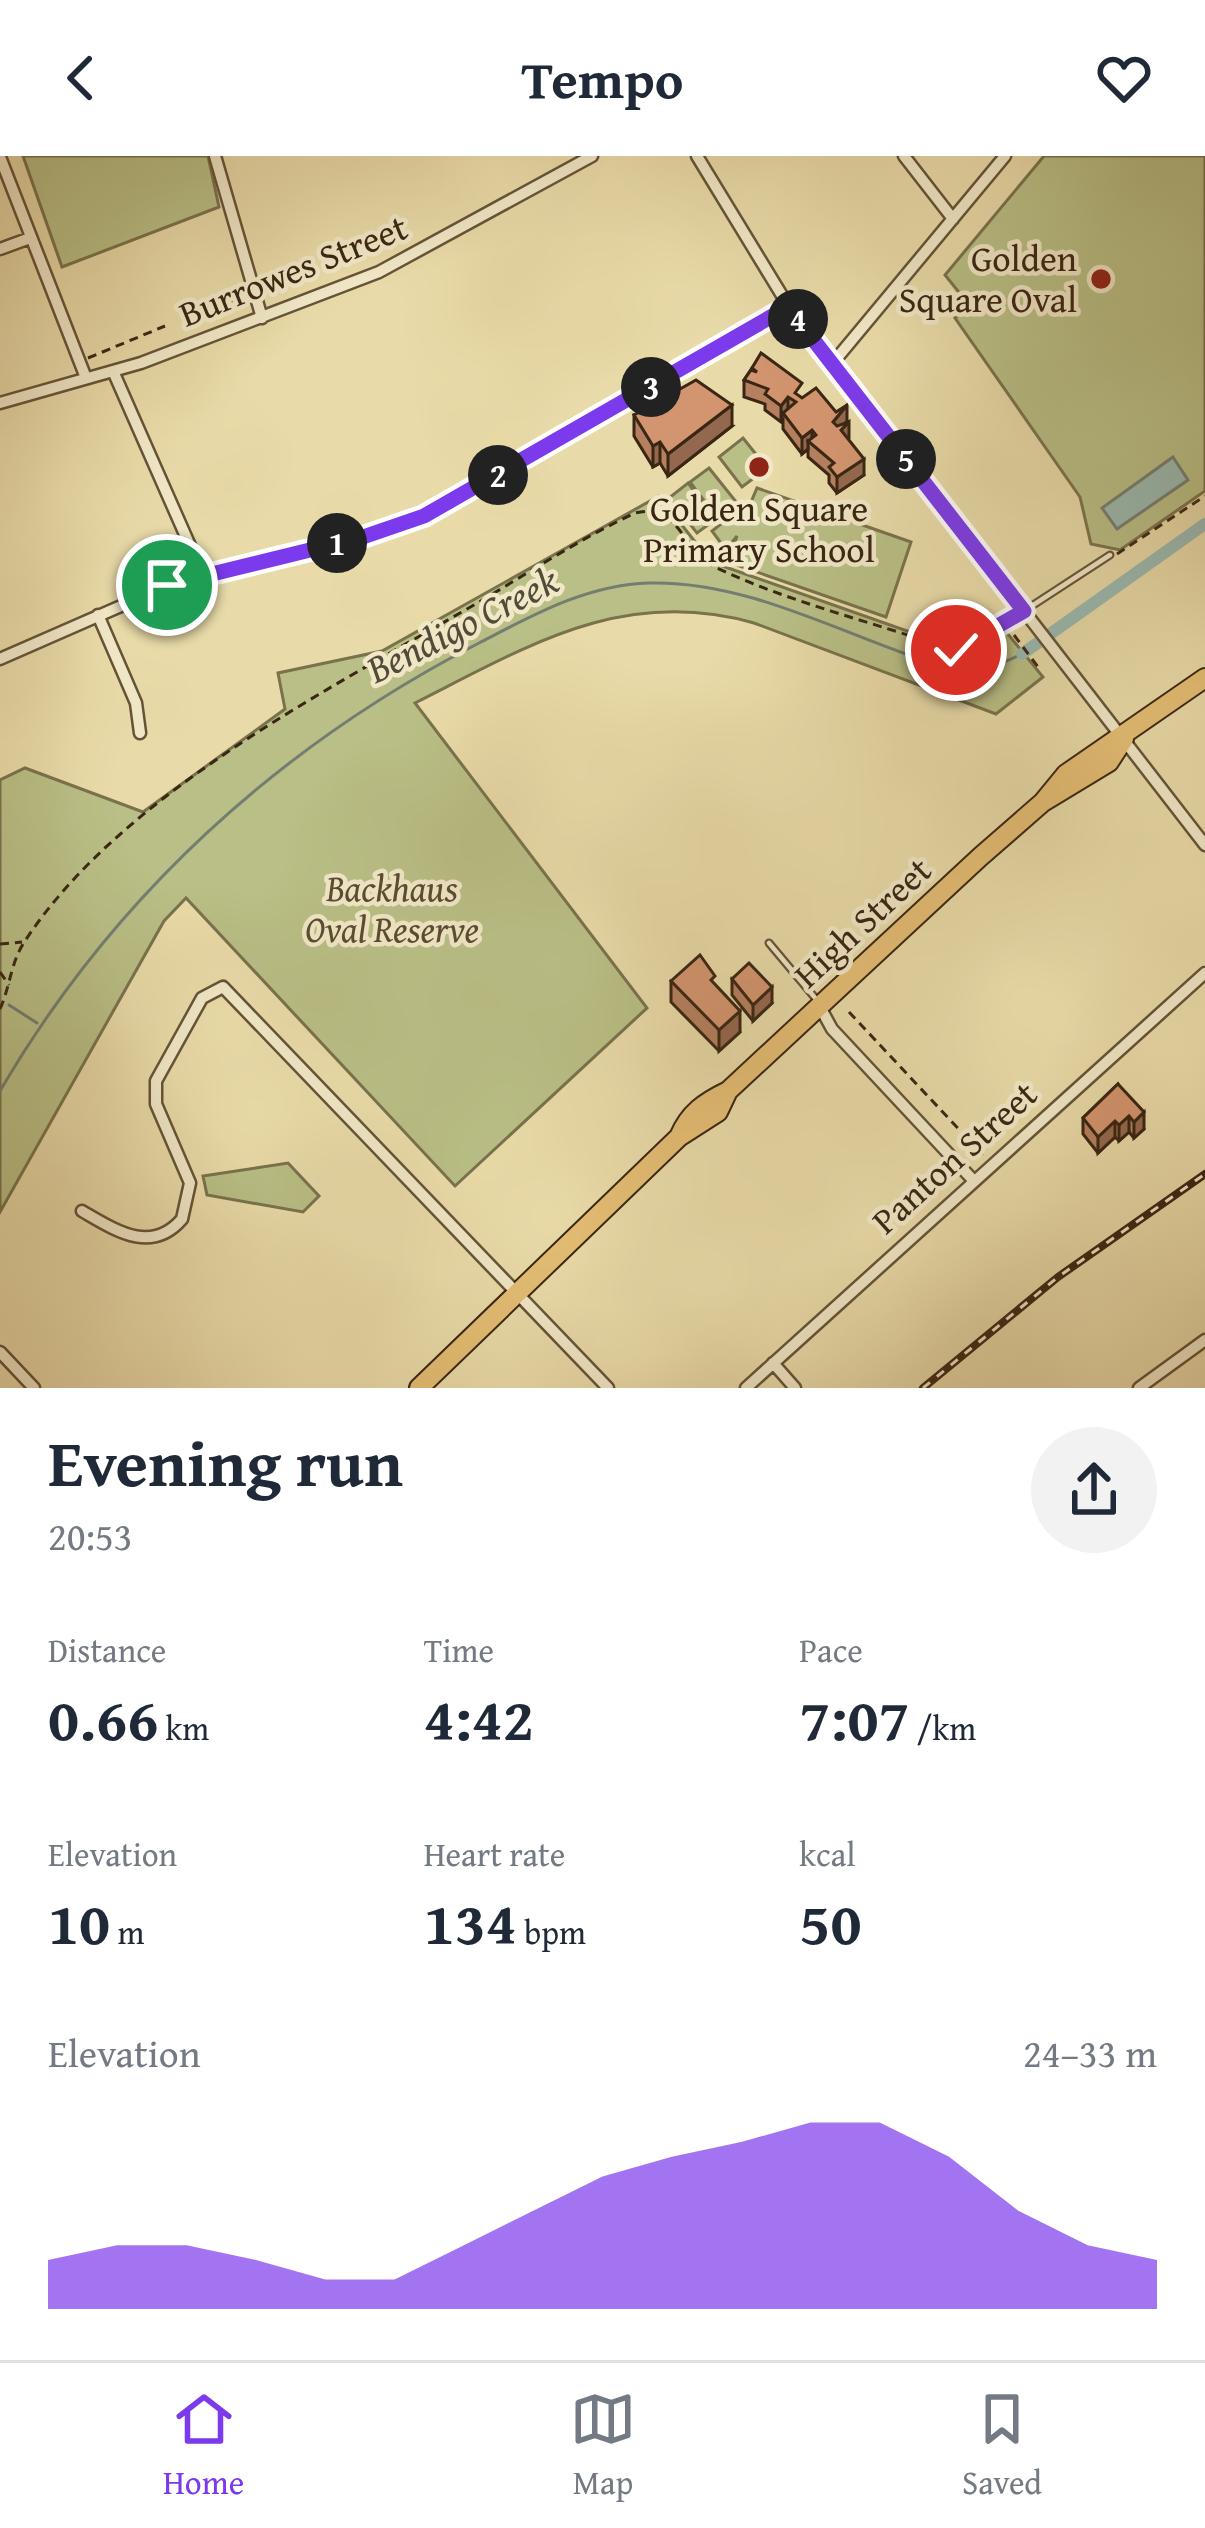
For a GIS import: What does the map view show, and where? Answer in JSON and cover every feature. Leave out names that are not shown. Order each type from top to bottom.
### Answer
[{"type":"highway","name":"High Street","points":[[418,1388],[679,1137],[686,1121],[707,1101],[728,1091],[1043,802],[1109,762],[1124,739],[1205,678]]},
{"type":"street","points":[[215,156],[262,319]]},
{"type":"street","name":"Burrowes Street","points":[[0,403],[113,371],[262,319],[441,242],[592,156]]},
{"type":"street","points":[[697,156],[788,307],[1205,845]]},
{"type":"street","points":[[904,156],[953,219]]},
{"type":"street","points":[[832,364],[1005,156]]},
{"type":"street","points":[[0,157],[86,378]]},
{"type":"street","points":[[0,249],[30,238]]},
{"type":"street","points":[[0,658],[202,573],[363,537],[424,516],[788,307]]},
{"type":"street","points":[[113,371],[202,573]]},
{"type":"street","points":[[98,615],[136,703],[140,733]]},
{"type":"street","name":"Panton Street","points":[[746,1388],[1205,974]]},
{"type":"street","points":[[82,1210],[118,1232],[148,1238],[170,1232],[187,1211],[188,1174],[154,1090],[202,998],[223,988],[236,995],[608,1388]]},
{"type":"street","points":[[820,1006],[829,1026],[973,1180]]},
{"type":"street","points":[[1139,1388],[1205,1340]]},
{"type":"street","points":[[0,1352],[34,1388]]},
{"type":"street","points":[[773,1363],[795,1388]]},
{"type":"lane","points":[[1024,611],[1110,555]]},
{"type":"lane","points":[[769,943],[820,1006]]},
{"type":"path","points":[[203,311],[248,295]]},
{"type":"path","points":[[89,358],[165,326]]},
{"type":"path","points":[[1110,555],[1123,552],[1205,496]]},
{"type":"path","points":[[0,1009],[24,942],[80,876],[161,802],[351,671],[635,513],[662,513],[713,566],[950,649],[964,648],[1024,611]]},
{"type":"path","points":[[1014,635],[1038,668]]},
{"type":"path","points":[[0,944],[24,942]]},
{"type":"path","points":[[0,972],[10,986]]},
{"type":"path","points":[[850,1012],[983,1155]]},
{"type":"green space","points":[[23,156],[208,156],[219,207],[62,267]]},
{"type":"green space","points":[[1044,156],[1205,156],[1205,491],[1120,550],[1091,544],[1080,497],[955,318],[970,306],[945,275]]},
{"type":"green space","points":[[743,438],[767,468],[742,487],[719,457]]},
{"type":"green space","points":[[709,468],[737,503],[717,518],[690,482]]},
{"type":"green space","points":[[688,483],[716,519],[697,533],[669,498]]},
{"type":"green space","points":[[757,488],[911,542],[886,617],[728,562],[737,536],[726,550],[712,531],[740,509],[746,514]]},
{"type":"green space","name":"Backhaus Oval Reserve","points":[[659,496],[711,562],[944,644],[969,641],[998,622],[1043,677],[996,714],[754,623],[706,613],[662,612],[619,617],[537,643],[415,703],[647,1008],[455,1186],[186,898],[164,921],[0,1212],[0,780],[25,768],[143,812],[285,709],[278,673],[382,651]]},
{"type":"green space","points":[[288,1163],[319,1196],[303,1212],[207,1195],[203,1176]]},
{"type":"water","points":[[1173,457],[1188,480],[1117,529],[1102,508]]},
{"type":"building","points":[[761,353],[802,383],[795,393],[802,398],[816,388],[836,412],[847,405],[833,422],[837,426],[849,422],[841,430],[864,459],[837,477],[829,467],[834,463],[808,441],[816,435],[812,430],[802,438],[783,413],[796,402],[788,397],[781,406],[765,394],[768,389],[744,380],[751,370],[757,372],[752,368]]},
{"type":"building","points":[[696,380],[732,405],[668,454],[660,442],[653,446],[634,415]]},
{"type":"building","points":[[700,955],[715,976],[711,980],[740,1011],[719,1030],[671,981]]},
{"type":"building","points":[[749,963],[772,987],[753,1005],[732,979]]},
{"type":"building","points":[[1118,1084],[1144,1112],[1134,1122],[1129,1116],[1119,1125],[1115,1121],[1098,1137],[1083,1118]]},
{"type":"waterway","name":"Bendigo Creek","points":[[1022,654],[1205,524]]},
{"type":"waterway","name":"Bendigo Creek","points":[[0,1091],[45,1020],[148,891],[269,779],[406,684],[561,603],[626,585],[688,585],[766,602],[954,670],[982,672],[1022,654]]},
{"type":"waterway","points":[[9,1005],[37,1023]]},
{"type":"railway","points":[[923,1388],[1058,1277],[1205,1174]]},
{"type":"place","name":"Golden Square Oval","points":[[1101,279]]},
{"type":"place","name":"Golden Square Primary School","points":[[759,467]]},
{"type":"route","points":[[167,585],[363,537],[424,516],[788,307],[1024,611],[956,650]]}]
